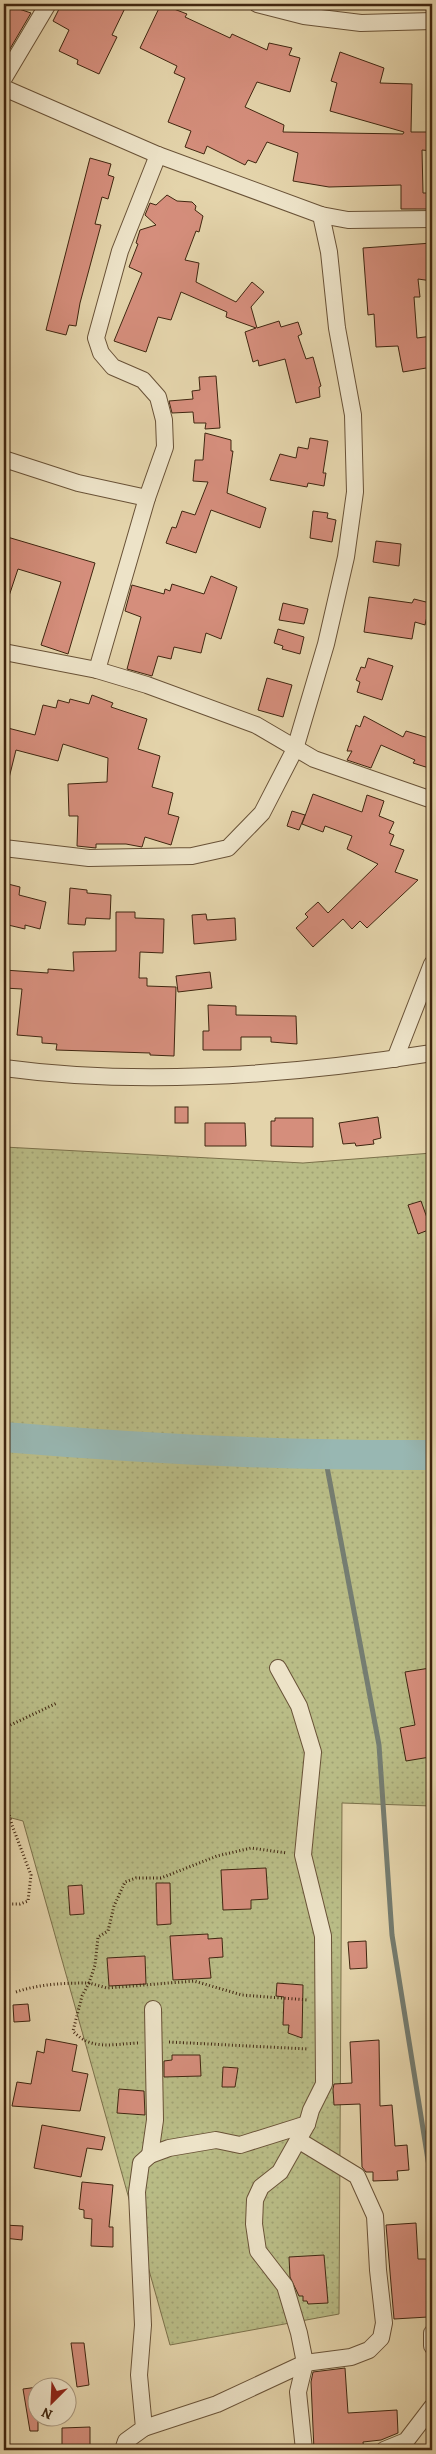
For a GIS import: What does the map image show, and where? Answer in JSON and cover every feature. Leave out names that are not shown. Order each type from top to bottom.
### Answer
[{"type":"street","points":[[4,78],[48,4]]},
{"type":"street","points":[[257,4],[304,16],[361,23],[432,21]]},
{"type":"street","points":[[4,88],[158,154],[321,215],[348,220],[432,219]]},
{"type":"street","points":[[96,670],[147,498],[165,447],[164,420],[158,397],[143,380],[113,367],[101,353],[96,338],[120,252],[158,154]]},
{"type":"street","points":[[4,848],[89,858],[192,856],[228,848],[262,812],[295,749],[326,644],[346,557],[355,492],[354,415],[338,328],[329,252],[321,215]]},
{"type":"street","points":[[4,460],[78,483],[147,498]]},
{"type":"street","points":[[4,652],[96,670],[147,685],[256,725],[314,759],[432,800]]},
{"type":"street","points":[[395,1059],[432,964]]},
{"type":"street","points":[[4,1068],[99,1078],[292,1071],[432,1053]]},
{"type":"street","points":[[278,1668],[299,1706],[313,1752],[302,1855],[322,1936],[324,2084],[311,2110],[307,2124],[280,2172],[261,2187],[255,2200],[254,2224],[258,2251],[284,2286],[299,2333],[305,2363],[298,2392],[304,2450]]},
{"type":"street","points":[[150,2155],[155,2120],[153,2009]]},
{"type":"street","points":[[144,2428],[139,2375],[143,2325],[137,2192],[141,2163],[150,2155],[169,2148],[216,2140],[240,2145],[307,2124]]},
{"type":"street","points":[[123,2450],[126,2441],[144,2428],[218,2404],[305,2363],[351,2357],[369,2350],[381,2338],[384,2323],[378,2270],[375,2216],[356,2176],[298,2140]]},
{"type":"street","points":[[432,2333],[432,2346]]},
{"type":"street","points":[[384,2450],[406,2441],[432,2406]]},
{"type":"path","points":[[4,1728],[56,1703]]},
{"type":"path","points":[[4,1795],[12,1825],[31,1875],[28,1902],[4,1904]]},
{"type":"path","points":[[302,1855],[251,1848],[217,1856],[161,1878],[136,1878],[125,1882],[114,1906],[108,1931],[98,1937],[95,1966],[82,1996],[72,2031],[82,2041],[92,2044],[153,2042],[323,2049]]},
{"type":"path","points":[[16,1992],[28,1988],[62,1983],[89,1983],[107,1988],[194,1980],[242,1995],[322,2001]]},
{"type":"path","points":[[35,2450],[77,2450]]},
{"type":"green space","points":[[4,1147],[303,1163],[432,1153],[432,1806],[342,1803],[339,2314],[170,2345],[23,1821],[4,1816]]},
{"type":"building","points":[[4,4],[31,13],[4,59]]},
{"type":"building","points":[[67,4],[127,4],[112,35],[117,37],[99,74],[77,64],[78,60],[59,51],[69,30],[53,21],[60,7],[64,9]]},
{"type":"building","points":[[161,4],[187,14],[185,17],[230,38],[232,34],[267,50],[269,43],[292,48],[289,55],[300,58],[290,92],[257,82],[245,107],[284,125],[283,132],[403,134],[404,132],[330,111],[337,83],[331,81],[340,52],[384,68],[380,83],[412,84],[411,132],[432,132],[432,151],[422,150],[423,193],[432,193],[432,209],[401,209],[401,185],[329,187],[293,181],[298,153],[267,142],[256,163],[248,160],[245,165],[207,146],[204,154],[185,147],[191,131],[168,122],[185,78],[174,73],[177,66],[140,48]]},
{"type":"building","points":[[90,158],[111,164],[108,175],[114,177],[108,199],[102,197],[95,224],[101,225],[80,303],[76,326],[69,325],[66,335],[46,330]]},
{"type":"building","points":[[167,195],[177,201],[192,202],[196,206],[195,210],[203,216],[199,232],[196,231],[185,260],[199,263],[196,282],[236,302],[252,282],[264,292],[251,307],[257,328],[279,321],[281,327],[298,322],[302,334],[298,336],[306,359],[313,357],[321,386],[319,387],[320,397],[296,403],[285,359],[259,366],[258,360],[253,362],[245,332],[256,328],[226,317],[227,312],[181,292],[171,320],[158,317],[146,352],[114,341],[142,273],[129,267],[138,244],[136,243],[140,230],[156,225],[145,215],[150,203],[156,205]]},
{"type":"building","points":[[432,243],[432,281],[418,279],[420,297],[414,297],[417,338],[432,336],[432,367],[403,372],[398,346],[376,347],[374,314],[368,315],[363,248]]},
{"type":"building","points":[[216,376],[220,428],[205,429],[206,423],[194,423],[193,412],[172,413],[169,401],[193,399],[192,391],[200,390],[199,377]]},
{"type":"building","points":[[205,433],[231,440],[231,451],[233,451],[227,493],[266,508],[260,528],[211,510],[196,553],[166,543],[172,527],[176,528],[182,511],[195,515],[208,482],[193,481],[195,460],[203,460]]},
{"type":"building","points":[[310,438],[328,441],[323,473],[326,473],[324,486],[308,483],[307,487],[270,480],[280,454],[296,458],[298,447],[308,449]]},
{"type":"building","points":[[313,511],[328,513],[327,518],[336,520],[332,542],[310,538]]},
{"type":"building","points":[[4,536],[95,563],[68,654],[41,645],[61,582],[18,569],[6,605],[4,604]]},
{"type":"building","points":[[376,541],[401,544],[399,566],[373,562]]},
{"type":"building","points":[[211,576],[237,587],[221,639],[206,633],[201,653],[174,647],[171,659],[158,656],[152,676],[127,669],[141,617],[125,611],[132,585],[164,594],[165,589],[170,591],[172,584],[204,594]]},
{"type":"building","points":[[369,597],[412,603],[414,599],[430,603],[425,625],[415,622],[412,639],[364,632]]},
{"type":"building","points":[[283,603],[308,609],[304,624],[279,620]]},
{"type":"building","points":[[278,629],[304,637],[300,654],[282,649],[283,646],[274,643]]},
{"type":"building","points":[[368,658],[393,666],[382,700],[357,692],[360,682],[356,680],[361,667],[365,668]]},
{"type":"building","points":[[267,678],[292,685],[283,717],[258,710]]},
{"type":"building","points":[[92,695],[113,703],[111,707],[147,719],[138,749],[160,756],[152,787],[173,793],[168,814],[179,817],[171,845],[145,837],[142,847],[126,844],[96,844],[96,848],[77,846],[78,816],[69,816],[68,784],[107,782],[108,758],[63,744],[58,761],[16,750],[9,778],[4,778],[4,727],[35,735],[43,705],[56,708],[58,700],[69,703],[70,699],[89,704]]},
{"type":"building","points":[[364,716],[403,737],[406,731],[432,739],[432,769],[413,763],[415,760],[381,745],[371,768],[347,760],[352,751],[347,751],[356,725],[360,727]]},
{"type":"building","points":[[313,794],[362,812],[367,795],[384,801],[379,816],[394,822],[389,833],[394,835],[390,845],[404,850],[395,872],[418,880],[367,928],[360,921],[352,929],[343,919],[313,947],[296,928],[308,917],[305,914],[318,902],[328,913],[378,864],[347,849],[352,836],[325,826],[323,832],[302,824]]},
{"type":"building","points":[[292,811],[305,815],[299,830],[287,826]]},
{"type":"building","points":[[4,883],[20,887],[19,895],[46,902],[40,929],[25,925],[25,929],[4,924]]},
{"type":"building","points":[[70,888],[87,890],[87,893],[111,895],[110,919],[86,918],[85,925],[68,924]]},
{"type":"building","points":[[116,912],[135,912],[135,918],[164,919],[163,953],[140,952],[139,978],[147,978],[147,986],[176,987],[174,1056],[150,1055],[150,1053],[56,1050],[57,1044],[42,1043],[42,1037],[17,1035],[22,989],[4,988],[4,970],[48,973],[48,969],[74,971],[73,952],[116,951]]},
{"type":"building","points":[[206,914],[207,920],[235,918],[236,940],[194,944],[192,915]]},
{"type":"building","points":[[210,972],[212,988],[178,992],[176,976]]},
{"type":"building","points":[[208,1005],[236,1006],[236,1015],[296,1016],[297,1044],[271,1042],[271,1037],[241,1037],[241,1050],[203,1050],[203,1031],[209,1031]]},
{"type":"building","points":[[175,1107],[188,1107],[188,1123],[175,1123]]},
{"type":"building","points":[[378,1117],[381,1138],[373,1140],[374,1144],[356,1146],[355,1143],[343,1144],[339,1123]]},
{"type":"building","points":[[275,1118],[313,1118],[313,1147],[271,1146],[271,1121],[275,1121]]},
{"type":"building","points":[[205,1123],[245,1123],[246,1146],[205,1146]]},
{"type":"building","points":[[421,1201],[431,1229],[418,1234],[408,1205]]},
{"type":"building","points":[[430,1668],[432,1705],[427,1706],[432,1738],[427,1739],[430,1757],[406,1761],[400,1728],[415,1725],[405,1672]]},
{"type":"building","points":[[266,1868],[268,1899],[251,1900],[251,1909],[223,1910],[221,1870]]},
{"type":"building","points":[[156,1883],[170,1883],[171,1924],[157,1925]]},
{"type":"building","points":[[82,1885],[84,1914],[70,1915],[68,1886]]},
{"type":"building","points":[[208,1934],[208,1939],[222,1938],[223,1957],[209,1958],[211,1978],[173,1980],[170,1936]]},
{"type":"building","points":[[366,1941],[367,1968],[350,1969],[348,1942]]},
{"type":"building","points":[[145,1956],[146,1984],[109,1986],[107,1958]]},
{"type":"building","points":[[277,1983],[303,1985],[302,2038],[288,2033],[289,2025],[283,2025],[284,1997],[276,1996]]},
{"type":"building","points":[[28,2004],[30,2021],[14,2022],[13,2005]]},
{"type":"building","points":[[46,2039],[77,2045],[72,2071],[88,2074],[80,2111],[12,2106],[17,2082],[31,2084],[37,2051],[44,2053]]},
{"type":"building","points":[[379,2040],[380,2106],[392,2105],[395,2146],[407,2145],[409,2170],[397,2171],[398,2180],[373,2181],[373,2172],[366,2172],[362,2167],[360,2104],[334,2105],[334,2084],[352,2083],[350,2042]]},
{"type":"building","points":[[172,2055],[200,2055],[201,2076],[164,2077],[164,2061],[172,2060]]},
{"type":"building","points":[[223,2067],[238,2068],[235,2087],[222,2087]]},
{"type":"building","points":[[119,2089],[144,2091],[145,2115],[117,2113]]},
{"type":"building","points":[[42,2125],[105,2137],[102,2150],[87,2148],[81,2177],[34,2168]]},
{"type":"building","points":[[82,2182],[113,2185],[109,2227],[113,2227],[113,2247],[91,2246],[92,2219],[84,2218],[84,2210],[79,2209]]},
{"type":"building","points":[[416,2223],[418,2259],[431,2259],[432,2315],[428,2315],[428,2317],[394,2319],[386,2225]]},
{"type":"building","points":[[4,2225],[23,2226],[22,2240],[4,2238]]},
{"type":"building","points":[[324,2255],[328,2303],[308,2304],[307,2301],[303,2301],[303,2296],[299,2296],[290,2277],[289,2257]]},
{"type":"building","points":[[71,2343],[84,2343],[89,2385],[78,2387],[78,2376],[76,2376]]},
{"type":"building","points":[[345,2368],[348,2413],[397,2410],[398,2433],[381,2440],[363,2442],[364,2450],[314,2450],[311,2382],[313,2372]]},
{"type":"building","points":[[28,2388],[28,2419],[23,2389]]},
{"type":"building","points":[[29,2426],[38,2426],[38,2431],[30,2431]]},
{"type":"building","points":[[90,2427],[90,2447],[62,2448],[62,2428]]},
{"type":"waterway","points":[[4,1437],[218,1451],[432,1455]]},
{"type":"waterway","points":[[325,1456],[379,1745],[392,1935],[432,2185]]}]
